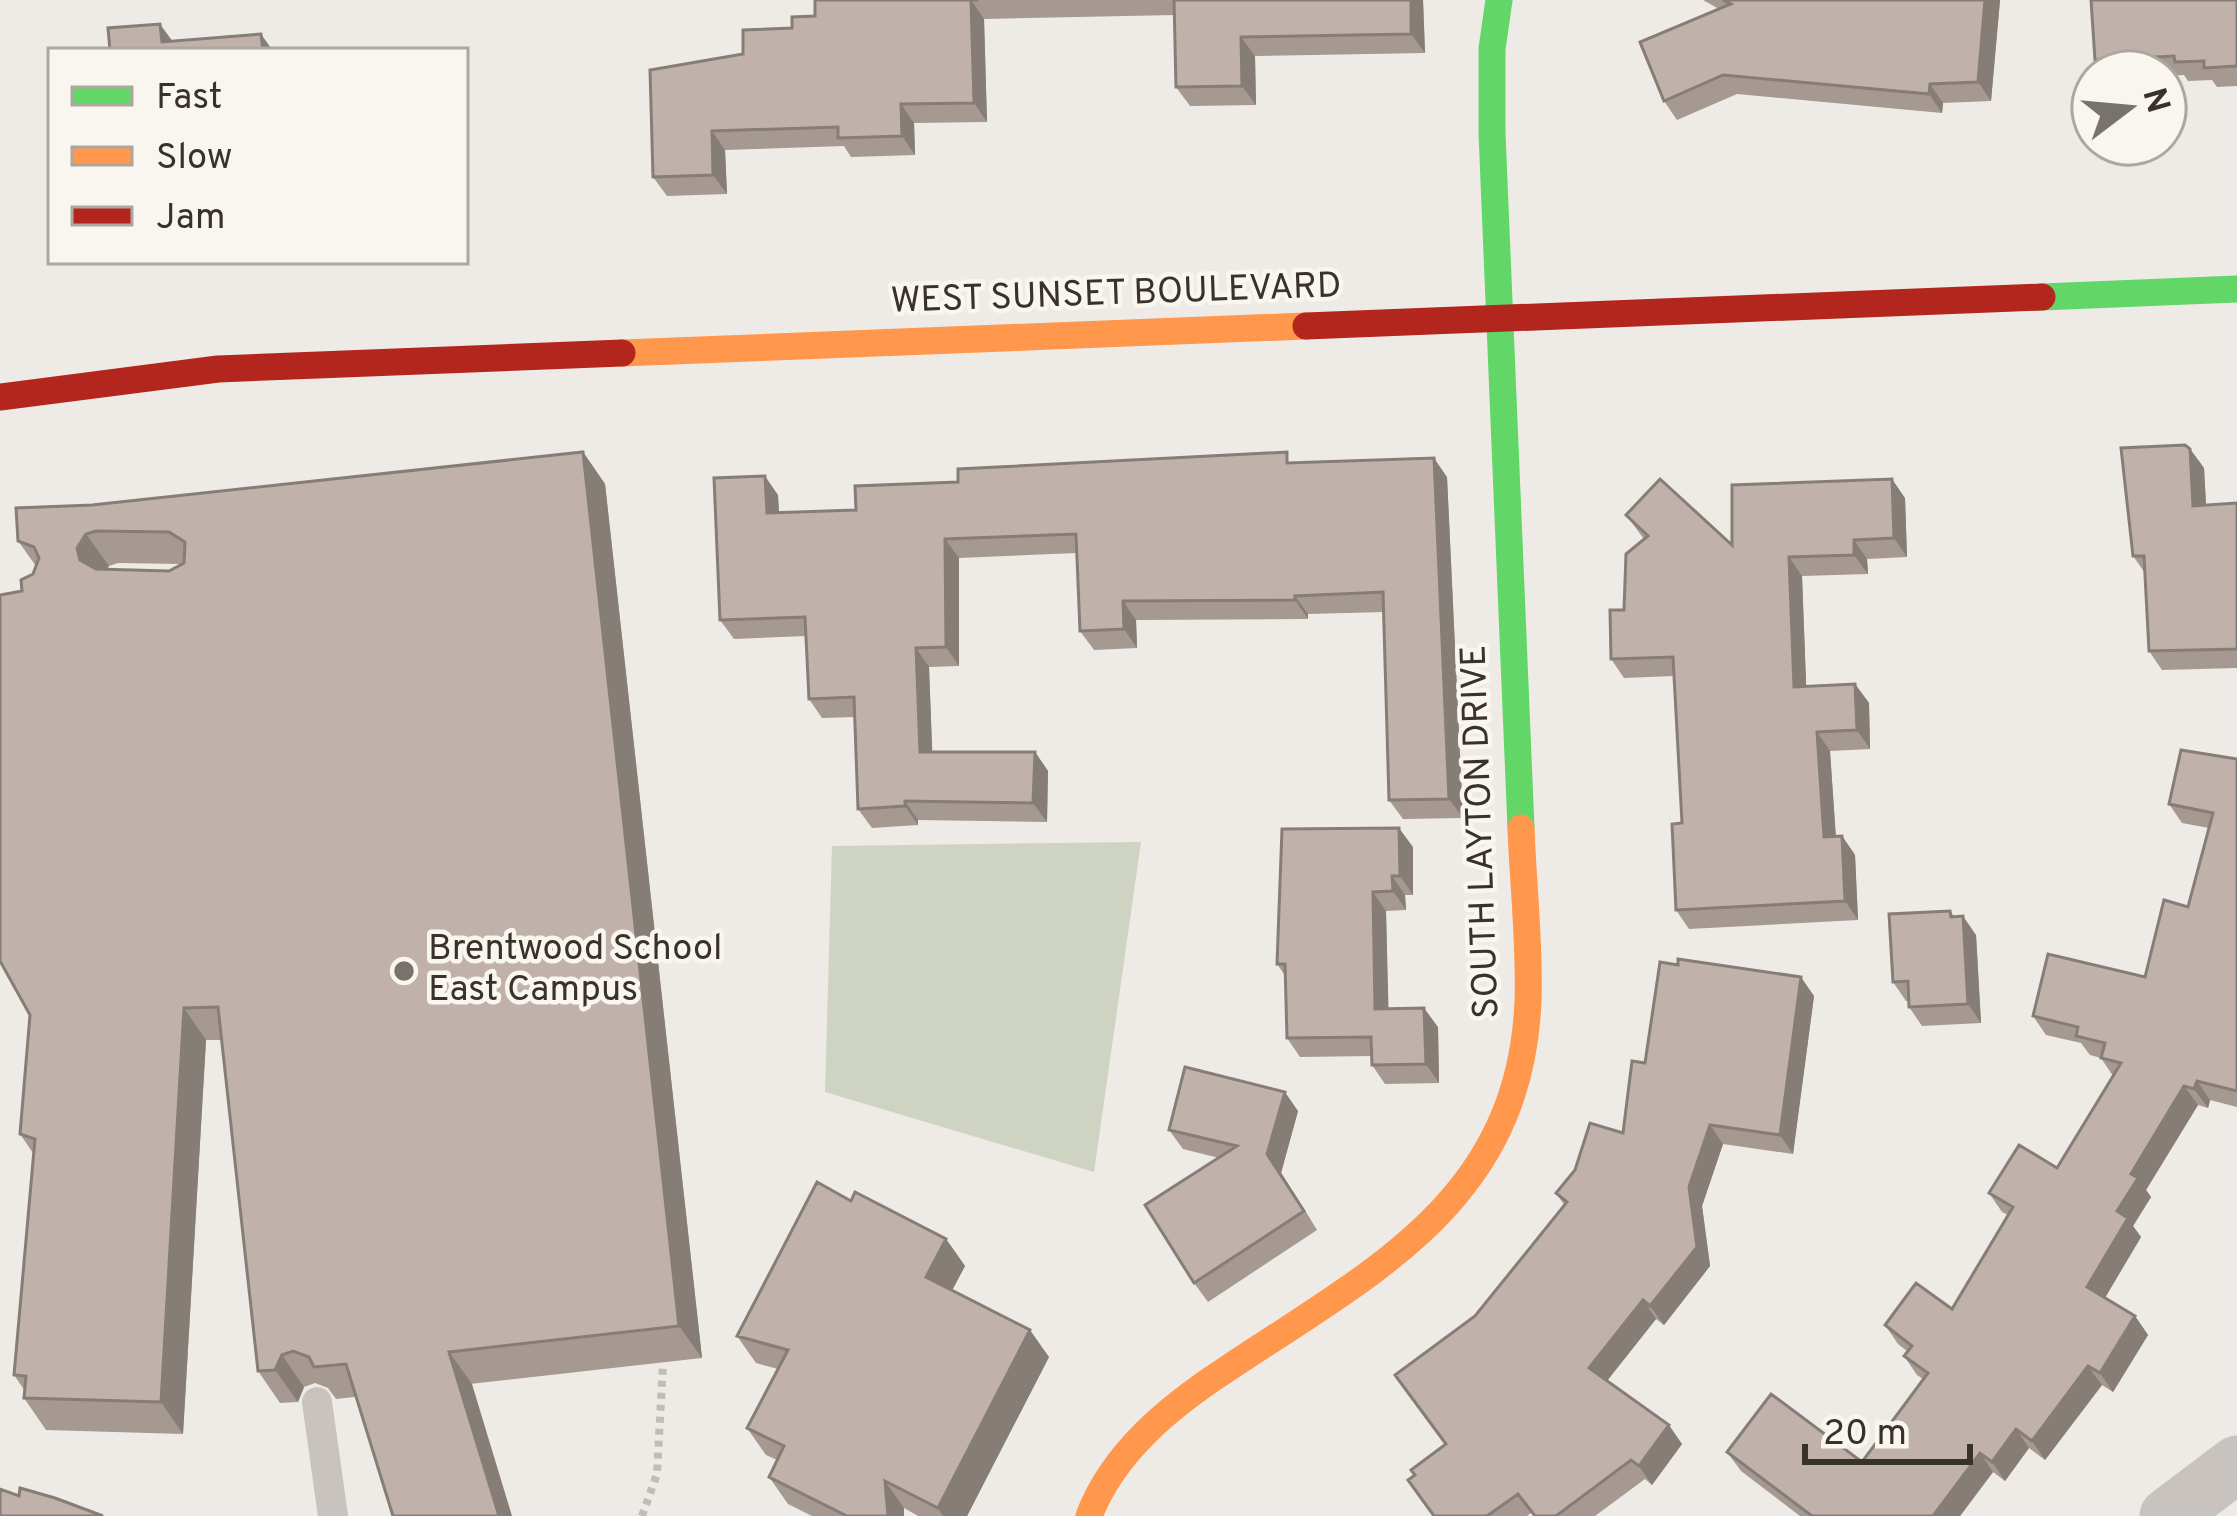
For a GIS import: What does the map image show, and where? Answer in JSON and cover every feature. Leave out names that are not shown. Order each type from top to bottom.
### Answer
[{"type":"main road","name":"SOUTH LAYTON DRIVE","points":[[1089,1516],[1094,1499],[1143,1434],[1204,1382],[1414,1241],[1465,1191],[1498,1136],[1519,1074],[1528,1001],[1495,178],[1492,50],[1499,0]]},
{"type":"main road","name":"WEST SUNSET BOULEVARD","points":[[0,397],[218,369],[1500,314],[2237,289]]},
{"type":"street","points":[[2168,1516],[2237,1464]]},
{"type":"lane","points":[[317,1402],[332,1516]]},
{"type":"path","points":[[642,1516],[656,1474],[663,1363]]},
{"type":"green space","points":[[1141,842],[1094,1172],[825,1092],[832,846]]},
{"type":"building","points":[[815,0],[971,0],[974,103],[901,104],[902,136],[838,138],[838,127],[712,131],[713,175],[653,177],[650,70],[743,54],[743,30],[792,28],[792,17],[815,16]]},
{"type":"building","points":[[1174,0],[1411,0],[1411,34],[1241,37],[1242,86],[1176,87]]},
{"type":"building","points":[[1723,0],[1985,0],[1978,82],[1930,84],[1929,94],[1723,75],[1664,101],[1640,42],[1731,4]]},
{"type":"building","points":[[2091,0],[2237,0],[2237,66],[2204,68],[2204,61],[2189,62],[2189,48],[2094,48]]},
{"type":"building","points":[[160,24],[162,42],[261,34],[263,48],[110,48],[108,28]]},
{"type":"building","points":[[2185,445],[2190,449],[2193,506],[2237,503],[2237,649],[2149,651],[2144,556],[2133,556],[2121,448]]},
{"type":"building","name":"Brentwood School East Campus","points":[[583,452],[679,1326],[449,1352],[499,1516],[393,1516],[346,1364],[314,1367],[309,1357],[293,1351],[282,1355],[275,1370],[258,1371],[218,1007],[184,1008],[161,1402],[24,1398],[26,1376],[14,1375],[35,1139],[20,1134],[30,1015],[0,961],[0,595],[22,591],[21,580],[33,574],[39,558],[34,547],[18,541],[16,508],[92,505]],"holes":[[[96,531],[169,532],[185,542],[184,563],[169,571],[96,569],[80,560],[77,548],[86,534]]]},
{"type":"building","points":[[1287,452],[1287,463],[1434,458],[1449,799],[1389,800],[1383,592],[1295,596],[1295,600],[1123,601],[1124,629],[1080,631],[1076,534],[945,539],[946,647],[916,648],[920,752],[1035,752],[1033,803],[905,801],[905,806],[858,809],[854,697],[809,699],[805,617],[720,620],[714,478],[765,476],[767,513],[856,510],[855,486],[958,482],[958,469]]},
{"type":"building","points":[[1660,479],[1732,545],[1732,485],[1892,479],[1894,538],[1854,540],[1854,555],[1789,557],[1794,687],[1855,684],[1857,730],[1817,732],[1824,837],[1842,836],[1845,901],[1676,910],[1672,824],[1682,823],[1673,657],[1611,659],[1610,610],[1624,610],[1626,554],[1648,536],[1626,515]]},
{"type":"building","points":[[2181,750],[2237,759],[2237,1091],[2197,1081],[2194,1089],[2184,1086],[2131,1174],[2138,1178],[2117,1211],[2128,1218],[2087,1287],[2135,1316],[2100,1373],[2088,1366],[2032,1441],[2016,1429],[1992,1462],[1980,1453],[1933,1516],[1812,1516],[1727,1452],[1771,1394],[1862,1462],[1928,1373],[1904,1356],[1912,1346],[1885,1325],[1916,1283],[1952,1309],[2013,1207],[1989,1193],[2019,1145],[2057,1168],[2121,1063],[2101,1058],[2105,1043],[2076,1036],[2078,1027],[2033,1016],[2048,954],[2145,977],[2164,900],[2188,907],[2213,813],[2169,804]]},
{"type":"building","points":[[1399,828],[1400,876],[1392,876],[1393,891],[1373,892],[1375,1009],[1424,1008],[1426,1064],[1372,1065],[1371,1037],[1287,1038],[1285,964],[1277,964],[1282,829]]},
{"type":"building","points":[[1950,911],[1951,917],[1963,916],[1968,1004],[1909,1007],[1908,981],[1893,982],[1889,914]]},
{"type":"building","points":[[1678,959],[1801,977],[1780,1135],[1710,1125],[1689,1187],[1697,1247],[1650,1306],[1643,1300],[1589,1368],[1669,1425],[1639,1466],[1631,1460],[1556,1516],[1535,1516],[1518,1494],[1487,1516],[1434,1516],[1408,1480],[1415,1475],[1411,1470],[1446,1444],[1395,1375],[1475,1316],[1567,1202],[1556,1193],[1575,1170],[1590,1123],[1623,1133],[1632,1061],[1645,1063],[1660,962],[1678,965]]},
{"type":"building","points":[[1185,1067],[1285,1092],[1267,1154],[1304,1211],[1194,1283],[1145,1205],[1237,1146],[1169,1130]]},
{"type":"building","points":[[817,1182],[851,1201],[855,1192],[946,1239],[926,1277],[1030,1330],[938,1508],[885,1481],[888,1516],[847,1516],[769,1477],[784,1446],[747,1428],[788,1350],[737,1336]]},
{"type":"building","points":[[20,1488],[103,1516],[0,1516],[0,1489],[19,1496]]},
{"type":"traffic: fast","points":[[1499,0],[1492,49],[1492,133],[1521,828]]},
{"type":"traffic: fast","points":[[2042,297],[2237,289]]},
{"type":"traffic: slow","points":[[622,353],[1306,326]]},
{"type":"traffic: slow","points":[[1089,1516],[1112,1472],[1163,1416],[1383,1263],[1428,1224],[1467,1180],[1498,1130],[1519,1071],[1528,1001],[1521,828]]},
{"type":"traffic: jam","points":[[1306,326],[2042,297]]},
{"type":"traffic: jam","points":[[0,397],[218,369],[622,353]]},
{"type":"place","name":"Brentwood School East Campus","points":[[404,971]]}]
